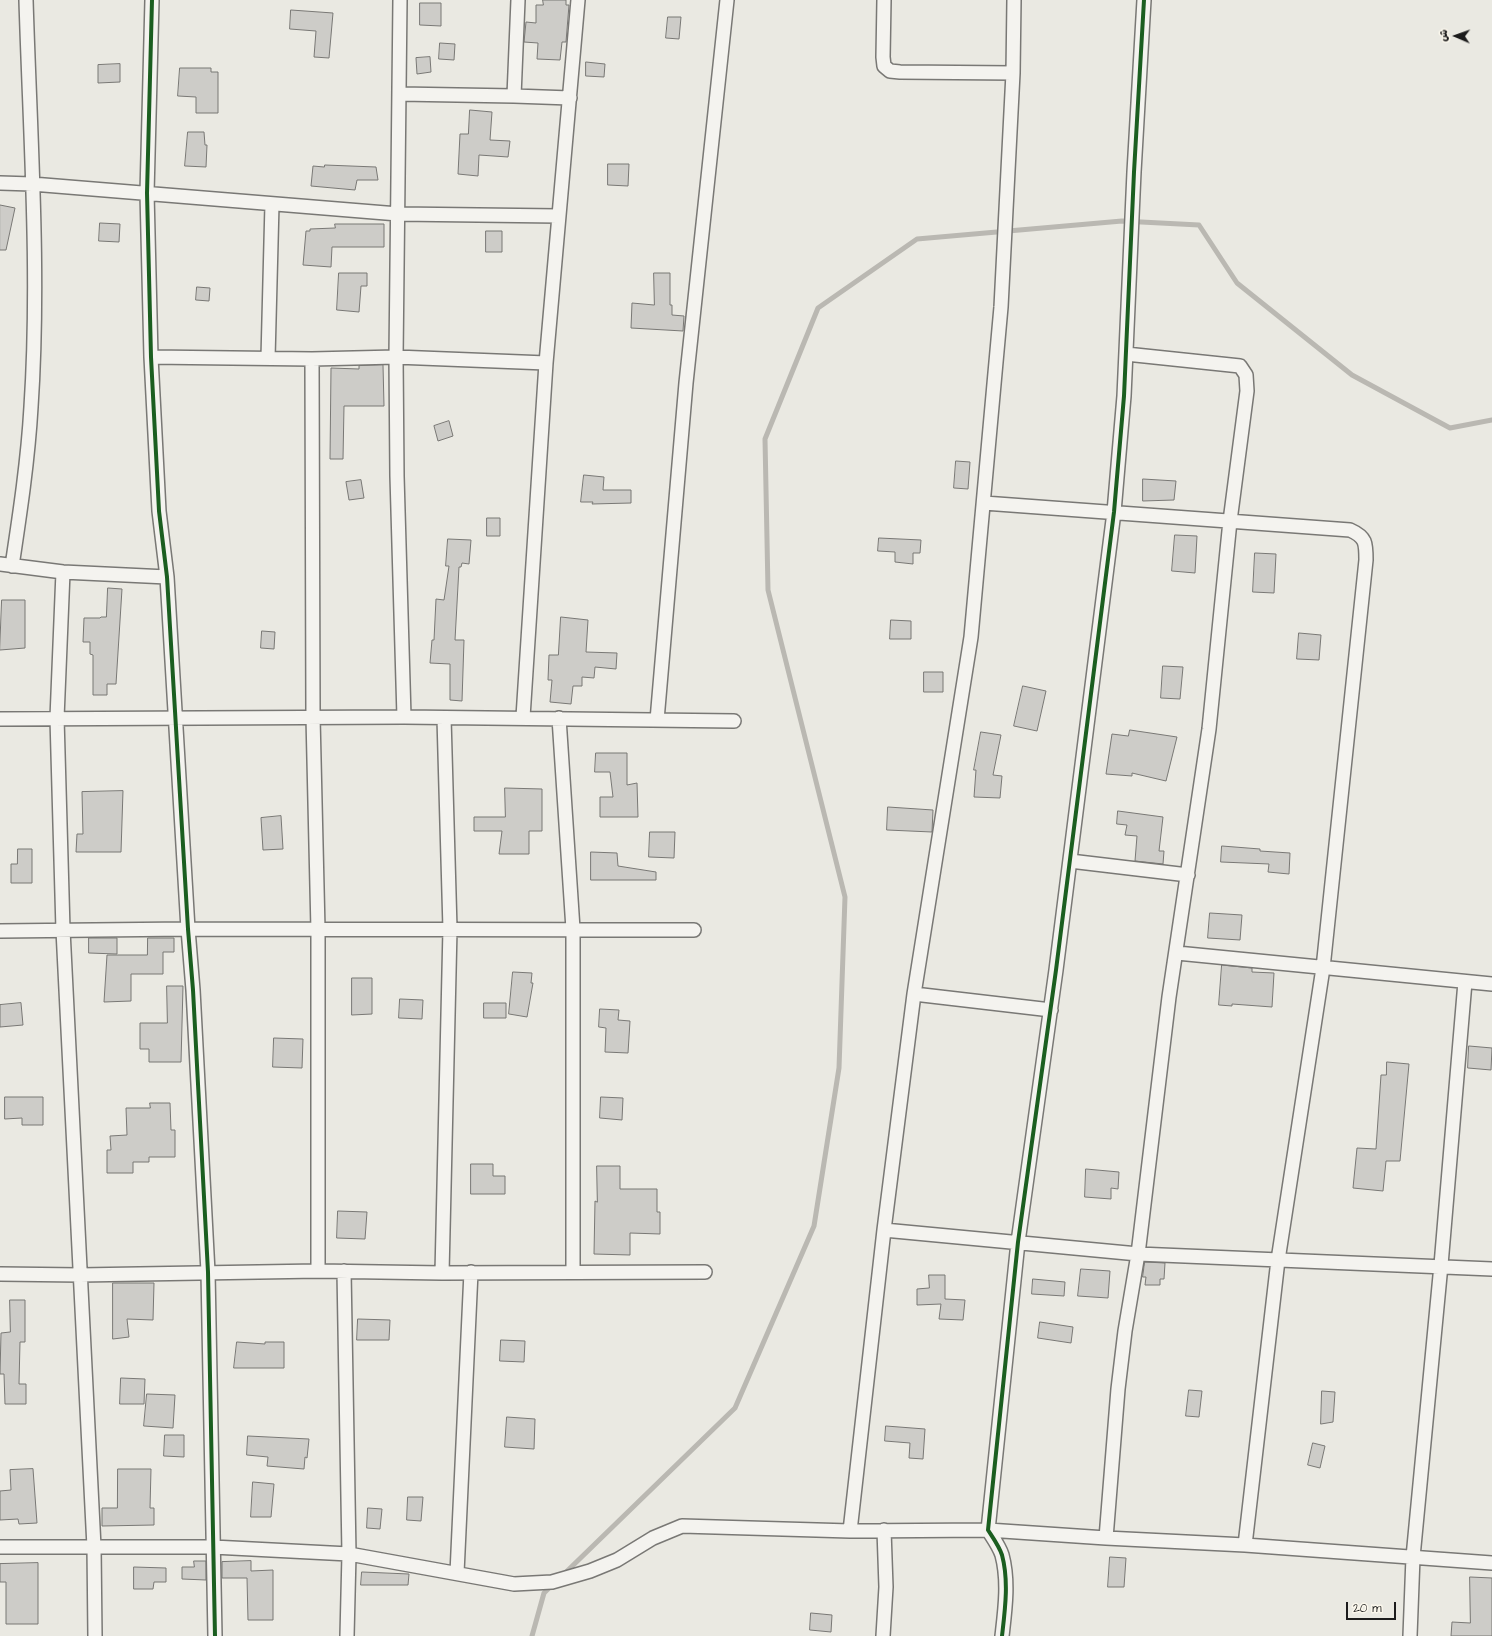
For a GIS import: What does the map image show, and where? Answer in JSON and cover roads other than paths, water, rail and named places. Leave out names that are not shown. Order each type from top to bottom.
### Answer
[{"type":"street","points":[[26,0],[32,184],[34,309],[31,406],[26,466],[6,565],[63,572],[167,577]]},
{"type":"street","points":[[152,0],[147,193],[151,357],[158,511],[167,577],[193,990],[208,1272],[214,1636]]},
{"type":"street","points":[[400,0],[396,357],[397,476],[404,717]]},
{"type":"street","points":[[514,96],[518,0]]},
{"type":"street","points":[[523,718],[546,363],[578,0]]},
{"type":"street","points":[[657,720],[686,383],[727,0]]},
{"type":"street","points":[[884,0],[883,57],[884,66],[890,71],[1012,74]]},
{"type":"street","points":[[850,1531],[884,1230],[914,994],[971,637],[1001,307],[1014,0]]},
{"type":"street","points":[[1002,1636],[1005,1606],[1005,1576],[1002,1554],[988,1530],[1018,1242],[1070,861],[1114,512],[1124,396],[1134,172],[1144,0]]},
{"type":"street","points":[[400,94],[570,98]]},
{"type":"street","points":[[0,183],[32,184],[398,214],[558,216]]},
{"type":"street","points":[[268,358],[272,204]]},
{"type":"street","points":[[1106,1538],[1118,1389],[1125,1331],[1138,1254],[1169,997],[1177,953],[1209,729],[1230,521],[1247,390],[1246,374],[1240,366],[1126,354]]},
{"type":"street","points":[[151,357],[312,359],[396,357],[546,363]]},
{"type":"street","points":[[312,359],[313,717],[318,930],[318,1271]]},
{"type":"street","points":[[984,503],[1350,530],[1361,535],[1366,544],[1366,560],[1323,968],[1278,1260],[1245,1545]]},
{"type":"street","points":[[63,572],[56,718],[62,930],[94,1547],[96,1636]]},
{"type":"street","points":[[0,719],[404,717],[734,721]]},
{"type":"street","points":[[442,1273],[450,929],[444,718]]},
{"type":"street","points":[[559,718],[573,929],[573,1272]]},
{"type":"street","points":[[1070,861],[1188,875]]},
{"type":"street","points":[[0,931],[188,929],[694,930]]},
{"type":"street","points":[[1177,953],[1492,984]]},
{"type":"street","points":[[1410,1636],[1413,1557],[1441,1265],[1465,982]]},
{"type":"street","points":[[914,994],[1050,1010]]},
{"type":"street","points":[[884,1230],[1138,1254],[1441,1265],[1492,1269]]},
{"type":"street","points":[[0,1274],[80,1275],[318,1271],[442,1273],[705,1272]]},
{"type":"street","points":[[344,1271],[349,1554],[347,1636]]},
{"type":"street","points":[[457,1573],[471,1272]]},
{"type":"street","points":[[0,1547],[213,1547],[349,1554],[514,1584],[552,1582],[590,1571],[617,1560],[653,1538],[682,1526],[850,1531],[988,1530],[1245,1545],[1492,1563]]},
{"type":"street","points":[[883,1636],[886,1587],[884,1530]]},
{"type":"waterway","points":[[562,1576],[735,1408],[814,1226],[839,1068],[845,897],[768,590],[765,439],[818,308],[917,239],[1122,221],[1199,225],[1237,283],[1352,375],[1450,428],[1492,420]]},
{"type":"waterway","points":[[532,1636],[544,1593],[553,1584]]}]
